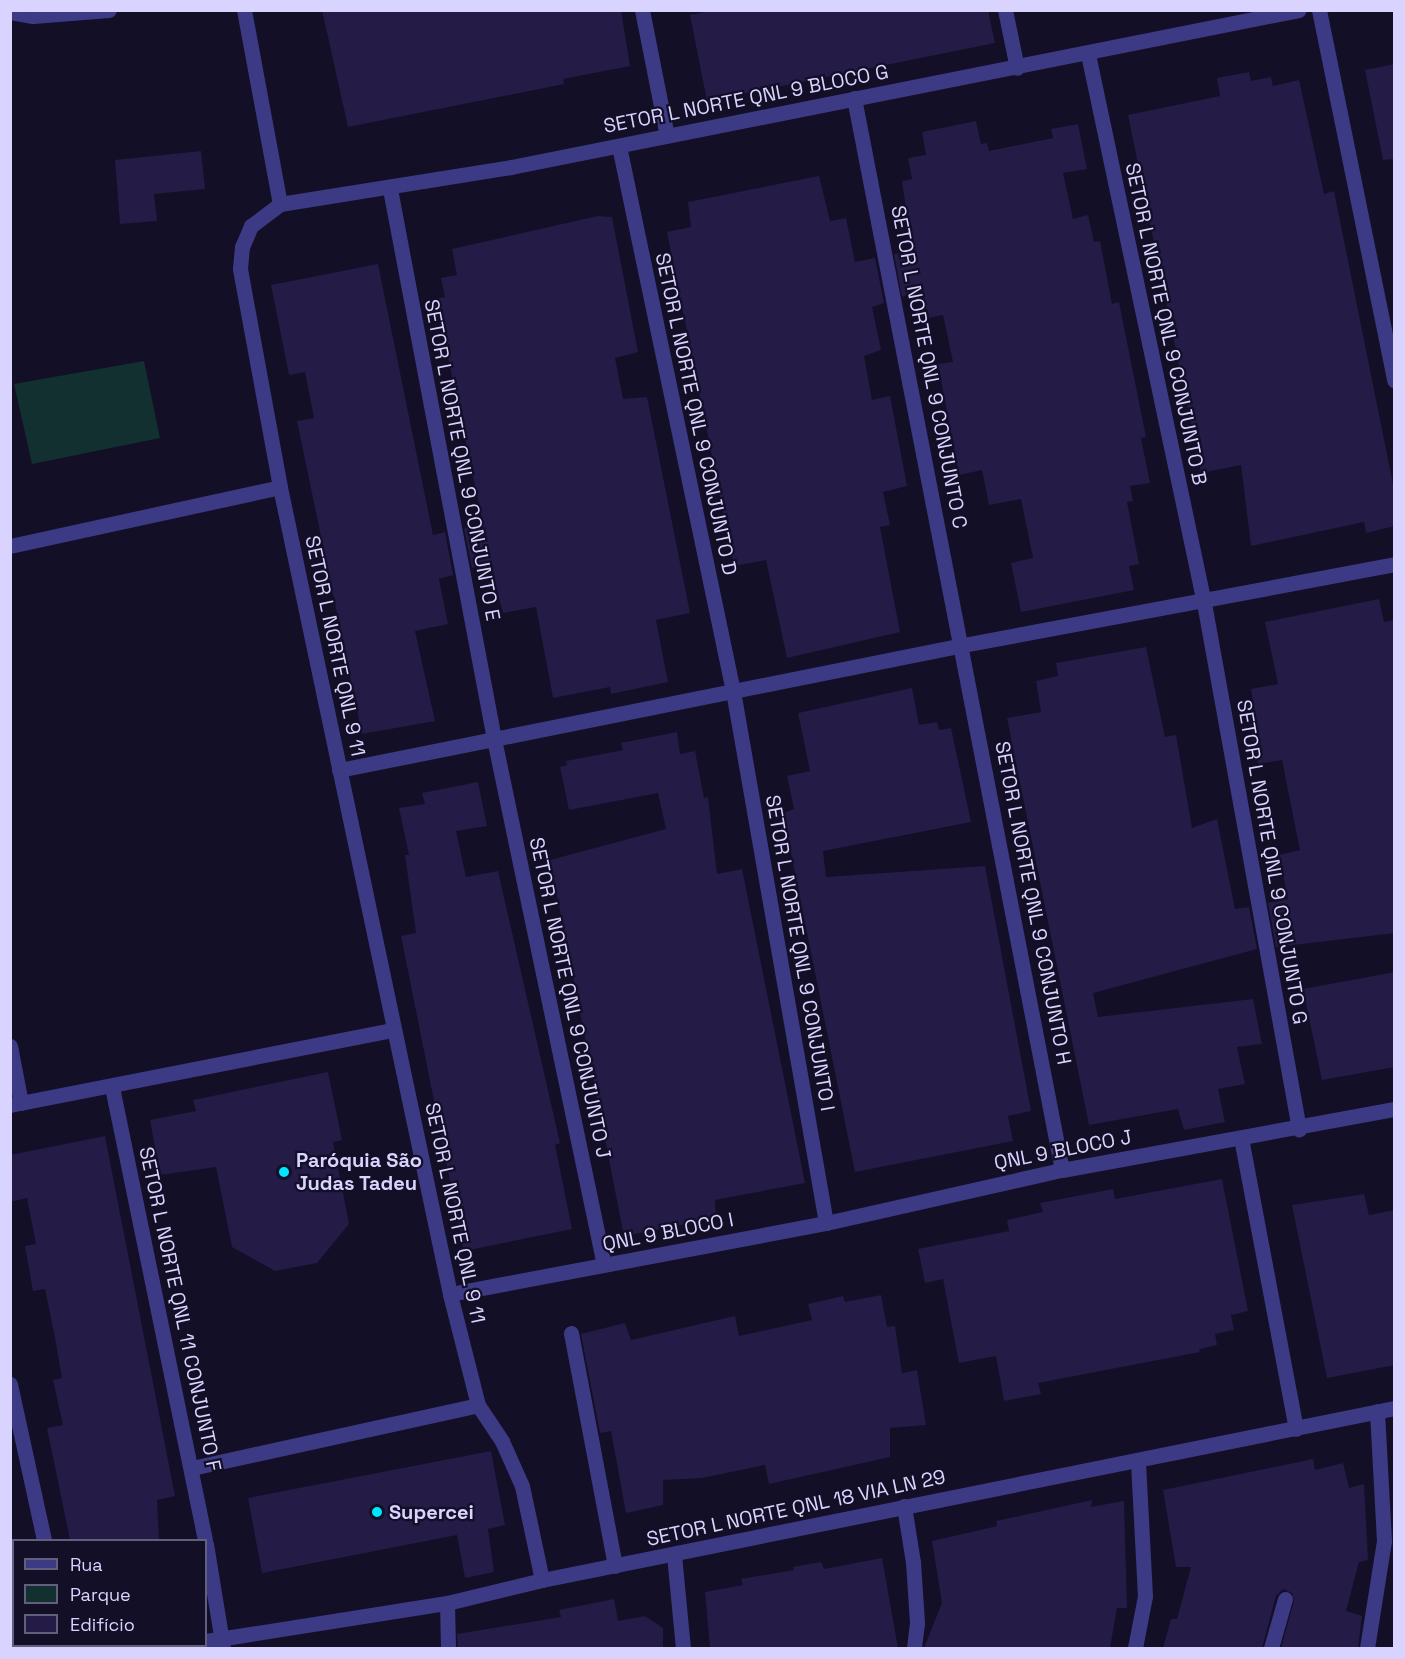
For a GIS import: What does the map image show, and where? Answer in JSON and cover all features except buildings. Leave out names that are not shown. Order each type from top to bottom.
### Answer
[{"type":"street","points":[[244,10],[280,204]]},
{"type":"street","points":[[642,10],[668,136]]},
{"type":"street","points":[[1005,10],[1017,68]]},
{"type":"street","name":"SETOR L NORTE QNL 9 BLOCO G","points":[[240,269],[242,247],[251,226],[280,204],[390,189],[619,146],[1299,10]]},
{"type":"street","points":[[1319,10],[1395,380]]},
{"type":"street","points":[[10,12],[33,16],[105,11]]},
{"type":"street","name":"SETOR L NORTE QNL 9 CONJUNTO B","points":[[1088,54],[1204,603]]},
{"type":"street","name":"SETOR L NORTE QNL 9 CONJUNTO C","points":[[854,98],[963,645]]},
{"type":"street","name":"SETOR L NORTE QNL 9 CONJUNTO D","points":[[619,146],[733,691]]},
{"type":"street","name":"SETOR L NORTE QNL 9 CONJUNTO E","points":[[390,189],[494,739]]},
{"type":"street","name":"SETOR L NORTE QNL 9 11","points":[[240,269],[280,487],[450,1294],[478,1405],[502,1441],[522,1486],[542,1580]]},
{"type":"street","points":[[10,546],[280,487]]},
{"type":"street","points":[[339,770],[963,645],[1204,603],[1395,564]]},
{"type":"street","name":"SETOR L NORTE QNL 9 CONJUNTO G","points":[[1204,603],[1299,1129]]},
{"type":"street","name":"SETOR L NORTE QNL 9 CONJUNTO H","points":[[963,645],[1062,1170]]},
{"type":"street","name":"SETOR L NORTE QNL 9 CONJUNTO I","points":[[733,691],[826,1223]]},
{"type":"street","name":"SETOR L NORTE QNL 9 CONJUNTO J","points":[[494,739],[604,1265]]},
{"type":"street","points":[[10,1046],[16,1104],[393,1030]]},
{"type":"street","name":"SETOR L NORTE QNL 11 CONJUNTO F","points":[[112,1086],[192,1468],[204,1539]]},
{"type":"street","name":"QNL 9 BLOCO J","points":[[894,1208],[1062,1170],[1299,1129],[1395,1109]]},
{"type":"street","points":[[1241,1138],[1296,1429]]},
{"type":"street","name":"QNL 9 BLOCO I","points":[[450,1294],[894,1208]]},
{"type":"street","points":[[571,1334],[615,1566]]},
{"type":"street","points":[[10,1384],[44,1539]]},
{"type":"street","points":[[192,1468],[478,1405]]},
{"type":"street","name":"SETOR L NORTE QNL 18 VIA LN 29","points":[[207,1641],[222,1643],[447,1603],[542,1580],[1395,1408]]},
{"type":"street","points":[[1367,1648],[1384,1541],[1377,1411]]},
{"type":"street","points":[[1135,1648],[1145,1596],[1138,1461]]},
{"type":"street","points":[[904,1506],[913,1562],[917,1623],[914,1648]]},
{"type":"street","name":"SETOR L NORTE QNL 11 CONJUNTO F","points":[[207,1554],[222,1643]]},
{"type":"street","points":[[674,1555],[683,1648]]},
{"type":"street","points":[[1271,1648],[1285,1599]]},
{"type":"street","points":[[447,1603],[448,1648]]},
{"type":"green space","points":[[144,361],[160,438],[32,464],[14,384]]},
{"type":"place","name":"Paróquia São Judas Tadeu","points":[[284,1172]]},
{"type":"place","name":"Supercei","points":[[377,1512]]}]
